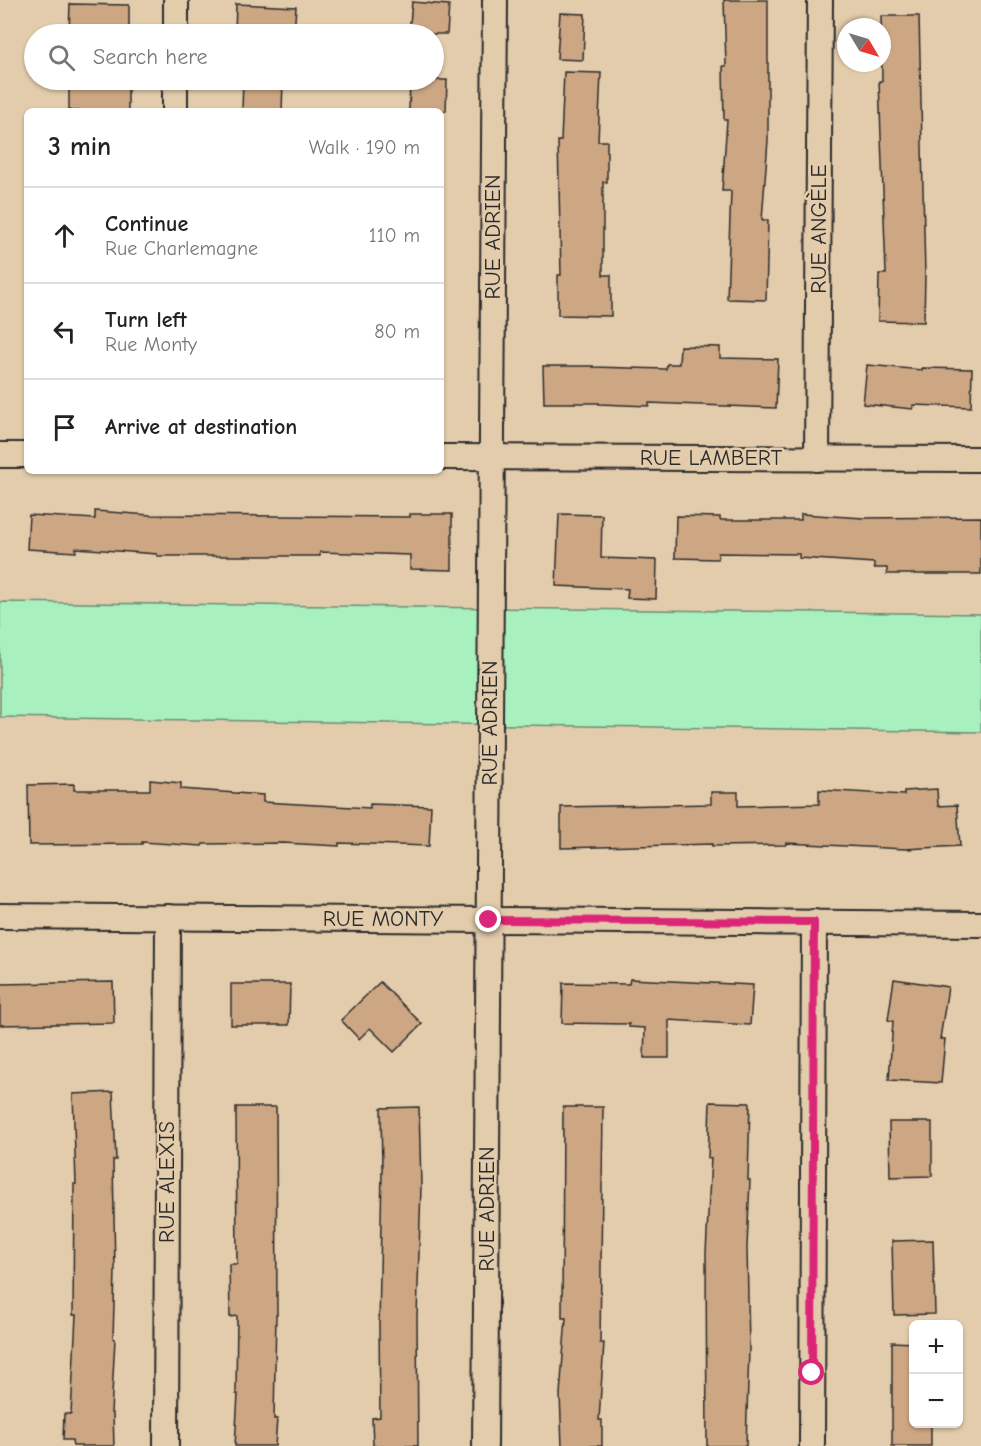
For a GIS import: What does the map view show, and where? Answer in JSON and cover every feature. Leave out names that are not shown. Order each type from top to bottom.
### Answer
[{"type":"street","points":[[176,0],[176,24]]},
{"type":"street","name":"RUE ADRIEN","points":[[485,1446],[495,0]]},
{"type":"street","name":"RUE ANGÈLE","points":[[818,459],[820,0]]},
{"type":"street","points":[[175,108],[176,90]]},
{"type":"street","points":[[0,455],[24,455]]},
{"type":"street","name":"RUE LAMBERT","points":[[444,457],[981,459]]},
{"type":"street","name":"RUE MONTY","points":[[0,916],[981,924]]},
{"type":"street","name":"RUE ALEXIS","points":[[166,1446],[168,917]]},
{"type":"street","points":[[812,1446],[814,922]]},
{"type":"green space","points":[[0,602],[981,614],[981,732],[0,717]]},
{"type":"building","points":[[724,0],[768,0],[768,140],[762,220],[768,220],[766,300],[727,299],[731,191],[722,191],[727,120],[724,120],[723,66],[726,66]]},
{"type":"building","points":[[412,2],[449,5],[447,34],[444,34],[444,24],[410,24]]},
{"type":"building","points":[[70,4],[129,5],[129,24],[69,24]]},
{"type":"building","points":[[236,4],[296,7],[295,24],[235,24]]},
{"type":"building","points":[[560,13],[585,14],[583,60],[557,59]]},
{"type":"building","points":[[881,16],[919,16],[924,322],[878,321],[879,274],[886,274],[879,81],[882,81],[882,72],[891,72],[891,18],[881,18]]},
{"type":"building","points":[[564,72],[601,73],[598,141],[607,141],[607,182],[603,182],[603,275],[611,275],[611,316],[558,315],[558,275],[561,275],[558,141],[561,141]]},
{"type":"building","points":[[444,80],[447,80],[446,111],[444,108],[409,108],[410,90],[444,90]]},
{"type":"building","points":[[69,90],[128,90],[128,108],[69,108]]},
{"type":"building","points":[[243,90],[283,90],[282,108],[242,108]]},
{"type":"building","points":[[680,346],[720,347],[720,358],[778,359],[776,408],[649,403],[649,406],[544,403],[543,366],[666,369],[667,364],[679,364]]},
{"type":"building","points":[[867,365],[922,370],[922,368],[972,369],[971,407],[913,405],[913,409],[863,404]]},
{"type":"building","points":[[95,511],[150,515],[410,517],[410,514],[452,514],[452,570],[410,569],[410,555],[320,552],[320,556],[157,556],[157,554],[76,548],[76,552],[27,549],[29,515],[95,519]]},
{"type":"building","points":[[559,514],[602,515],[601,558],[657,560],[656,599],[627,598],[628,589],[556,586]]},
{"type":"building","points":[[801,514],[863,518],[981,517],[981,574],[887,574],[887,568],[874,568],[874,563],[799,558],[799,554],[718,553],[718,559],[675,558],[676,516],[720,517],[720,520],[801,520]]},
{"type":"building","points":[[150,780],[181,783],[181,789],[263,795],[263,802],[370,808],[370,804],[431,806],[429,846],[339,843],[339,846],[283,843],[203,844],[202,846],[142,842],[142,844],[29,845],[28,785],[74,784],[74,790],[150,790]]},
{"type":"building","points":[[937,789],[938,806],[957,805],[960,846],[905,849],[786,843],[786,845],[712,846],[712,844],[561,848],[561,807],[711,804],[711,792],[738,792],[738,806],[819,804],[819,790],[904,795],[904,791]]},
{"type":"building","points":[[630,979],[753,985],[750,1025],[669,1020],[669,1058],[644,1058],[645,1028],[629,1027],[629,1024],[562,1023],[563,983],[629,984]]},
{"type":"building","points":[[894,979],[948,987],[940,1039],[945,1039],[941,1083],[889,1080],[893,1021],[888,1020]]},
{"type":"building","points":[[113,982],[114,1023],[0,1025],[0,984]]},
{"type":"building","points":[[380,982],[422,1024],[394,1052],[370,1028],[359,1039],[341,1020]]},
{"type":"building","points":[[231,984],[290,984],[289,1025],[231,1025]]},
{"type":"building","points":[[113,1092],[116,1160],[113,1160],[115,1271],[113,1338],[115,1339],[111,1413],[113,1413],[114,1446],[73,1446],[72,1440],[63,1440],[64,1414],[71,1414],[76,1315],[73,1315],[74,1184],[76,1184],[73,1094]]},
{"type":"building","points":[[710,1102],[750,1103],[747,1247],[749,1349],[746,1446],[707,1446],[706,1253],[711,1158],[708,1158]]},
{"type":"building","points":[[236,1107],[276,1107],[277,1315],[274,1419],[277,1419],[275,1446],[235,1446],[238,1394],[236,1394],[237,1316],[230,1317],[229,1264],[237,1264]]},
{"type":"building","points":[[419,1107],[421,1186],[417,1318],[418,1446],[373,1446],[372,1418],[380,1417],[381,1108]]},
{"type":"building","points":[[563,1107],[603,1107],[600,1343],[604,1343],[599,1420],[602,1420],[602,1446],[562,1446],[560,1394],[566,1318],[562,1318]]},
{"type":"building","points":[[889,1122],[932,1122],[932,1176],[890,1177]]},
{"type":"building","points":[[933,1240],[935,1314],[894,1315],[892,1241]]},
{"type":"building","points":[[892,1342],[909,1343],[909,1428],[931,1428],[931,1446],[892,1446]]},
{"type":"route","points":[[489,920],[814,922],[812,1373]]}]
